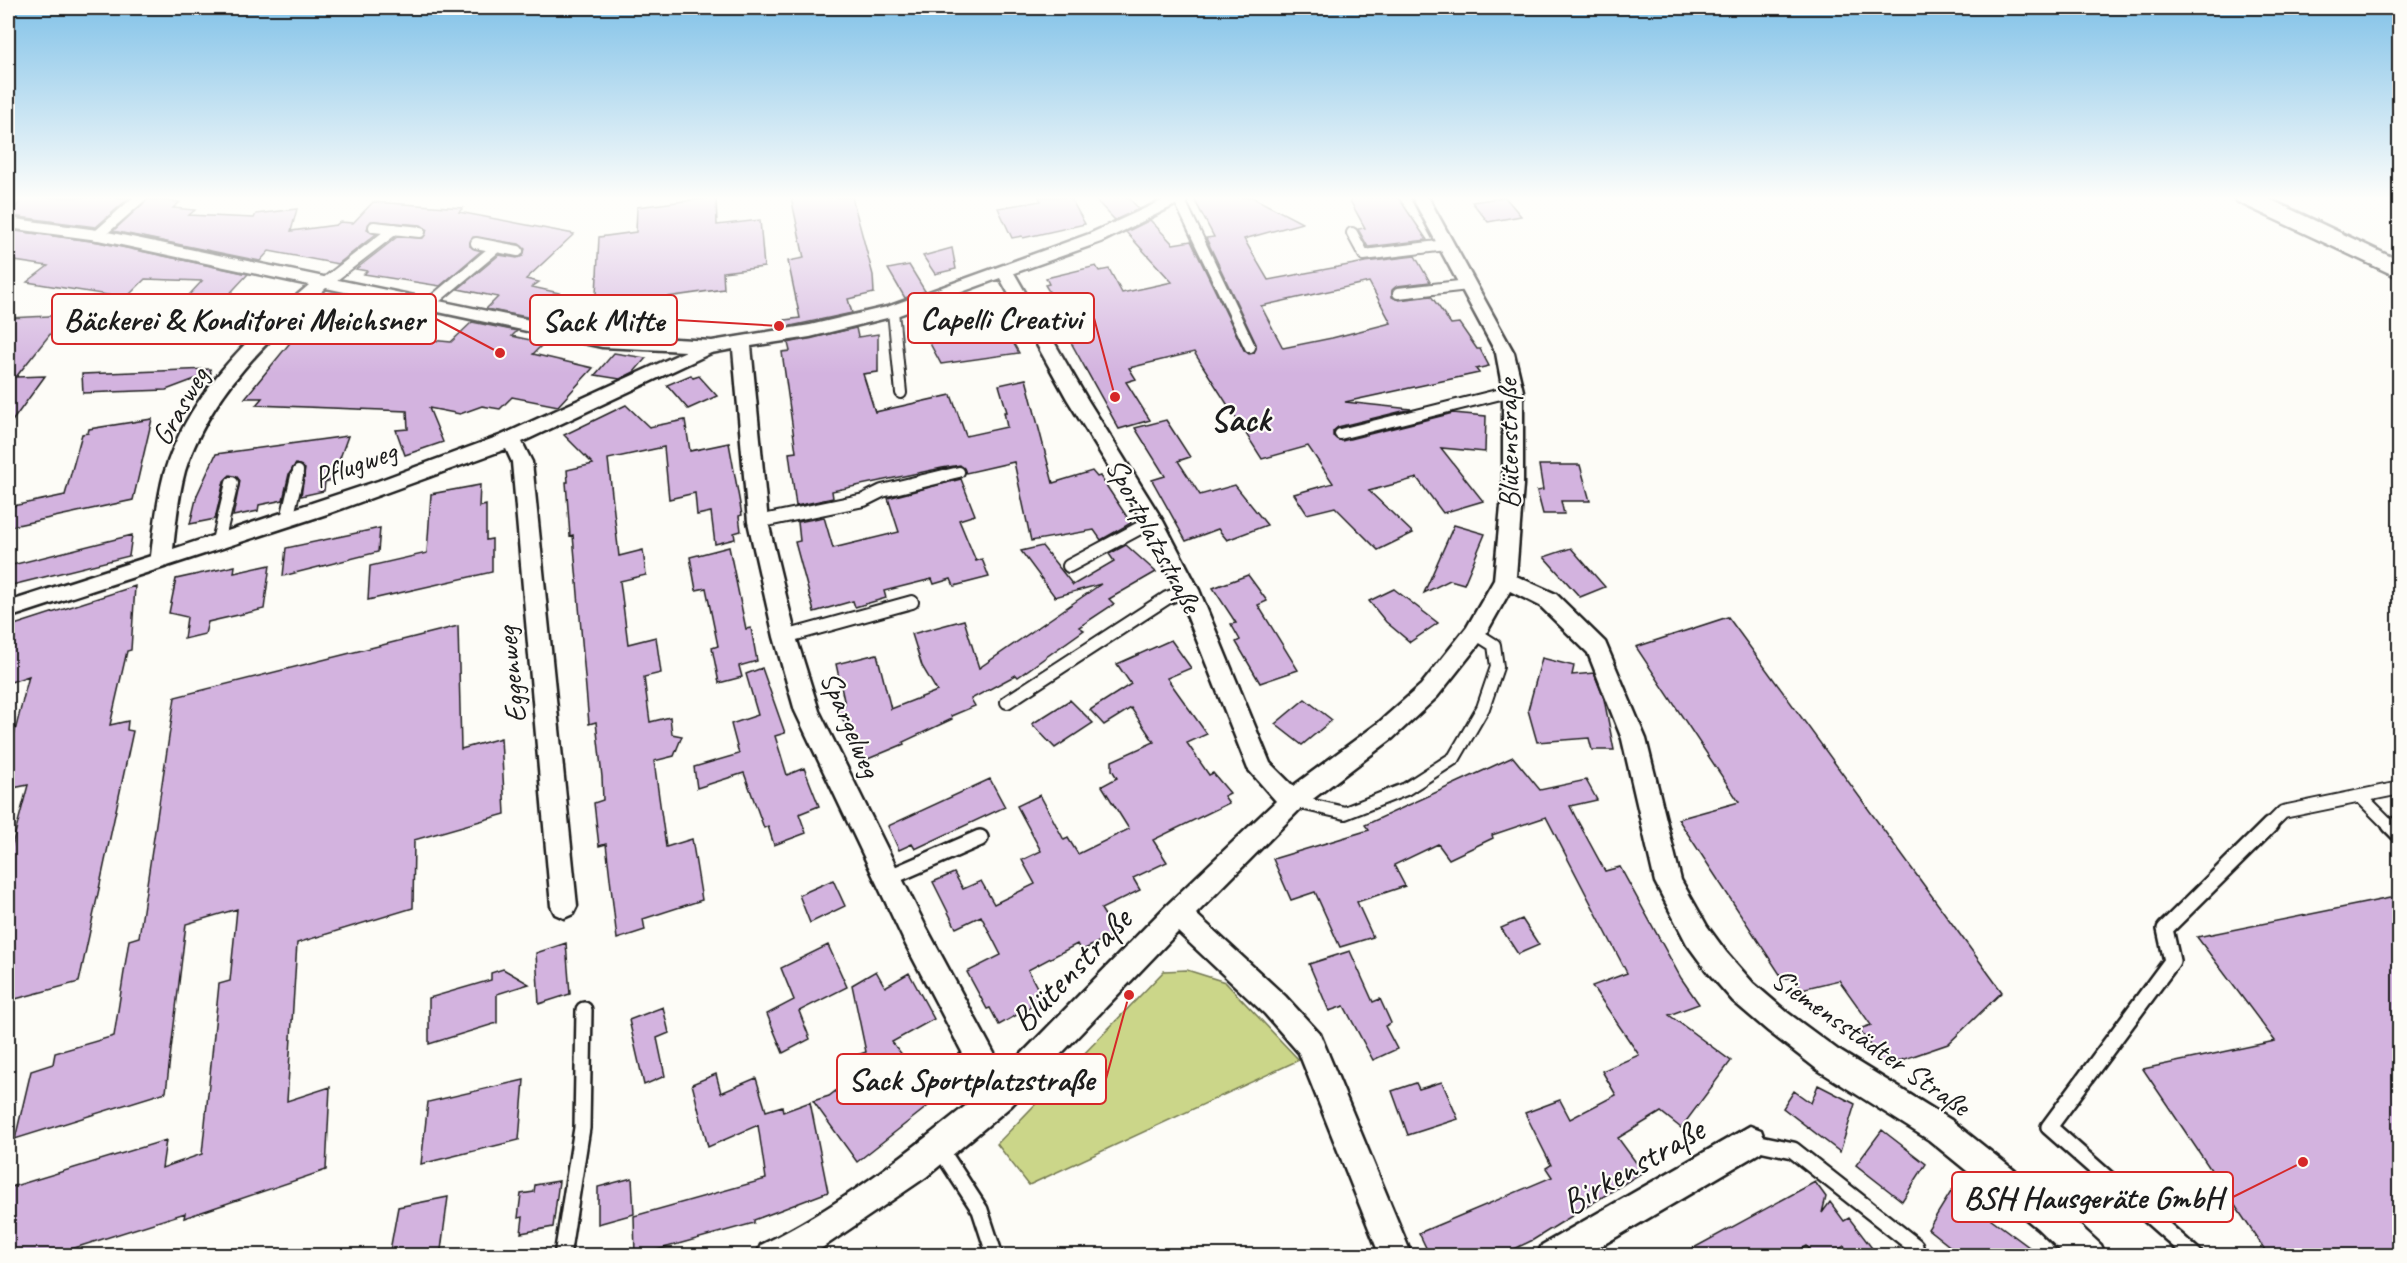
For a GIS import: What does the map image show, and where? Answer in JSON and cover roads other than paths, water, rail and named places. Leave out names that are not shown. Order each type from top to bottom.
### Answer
[{"type":"main road","points":[[2369,256],[2400,271]]},
{"type":"street","points":[[196,256],[602,341],[712,347],[742,344],[810,331],[893,311],[1048,256]]},
{"type":"street","name":"Blütenstraße","points":[[772,1256],[811,1238],[939,1147],[1001,1096],[1176,914],[1292,801],[1394,723],[1429,691],[1475,633],[1505,580],[1513,485],[1513,391],[1505,353],[1452,256]]},
{"type":"street","name":"Sportplatzstraße","points":[[1005,272],[1077,399],[1153,521],[1188,590],[1260,769],[1292,801]]},
{"type":"street","name":"Grasweg","points":[[161,558],[176,470],[194,428],[220,387],[250,350],[323,283]]},
{"type":"street","name":"Spargelweg","points":[[742,344],[758,522],[785,637],[807,711],[888,878],[1001,1096]]},
{"type":"street","name":"Pflugweg","points":[[8,610],[161,558],[288,519],[511,440],[654,371],[712,347]]},
{"type":"street","name":"Eggenweg","points":[[511,440],[522,462],[564,906]]},
{"type":"street","name":"Siemensstädter Straße","points":[[1505,580],[1548,600],[1597,648],[1634,739],[1668,882],[1697,935],[1730,976],[1778,1022],[1828,1060],[1940,1130],[2048,1217],[2090,1256]]},
{"type":"street","points":[[1176,914],[1275,1005],[1310,1044],[1395,1256]]},
{"type":"street","name":"Birkenstraße","points":[[1553,1256],[1750,1142]]},
{"type":"lane","points":[[323,283],[359,256]]},
{"type":"lane","points":[[429,304],[486,256]]},
{"type":"lane","points":[[1208,256],[1250,347]]},
{"type":"lane","points":[[1398,293],[1468,285]]},
{"type":"lane","points":[[893,311],[901,393]]},
{"type":"lane","points":[[1340,434],[1513,391]]},
{"type":"lane","points":[[288,519],[298,471]]},
{"type":"lane","points":[[758,522],[864,500],[882,491],[959,472]]},
{"type":"lane","points":[[218,541],[232,483]]},
{"type":"lane","points":[[1068,566],[1153,521]]},
{"type":"lane","points":[[1007,702],[1167,598],[1188,590]]},
{"type":"lane","points":[[785,637],[912,602]]},
{"type":"lane","points":[[1292,801],[1345,813],[1406,789],[1454,758],[1483,708],[1497,667],[1494,645],[1475,633]]},
{"type":"lane","points":[[2195,1256],[2049,1126],[2172,961],[2165,929],[2283,812],[2400,788]]},
{"type":"lane","points":[[2360,796],[2400,835]]},
{"type":"lane","points":[[888,878],[980,838]]},
{"type":"lane","points":[[562,1256],[582,1128],[585,1010]]},
{"type":"lane","points":[[1750,1142],[1793,1150],[1915,1246]]},
{"type":"lane","points":[[939,1147],[980,1210],[995,1256]]},
{"type":"place","name":"Sack Mitte","points":[[779,326]]},
{"type":"place","name":"Bäckerei & Konditorei Meichsner","points":[[500,353]]},
{"type":"place","name":"Capelli Creativi","points":[[1115,397]]},
{"type":"place","name":"Sack Sportplatzstraße","points":[[1129,995]]},
{"type":"place","name":"BSH Hausgeräte GmbH","points":[[2303,1162]]},
{"type":"district","name":"Sack","points":[[1240,418]]}]
